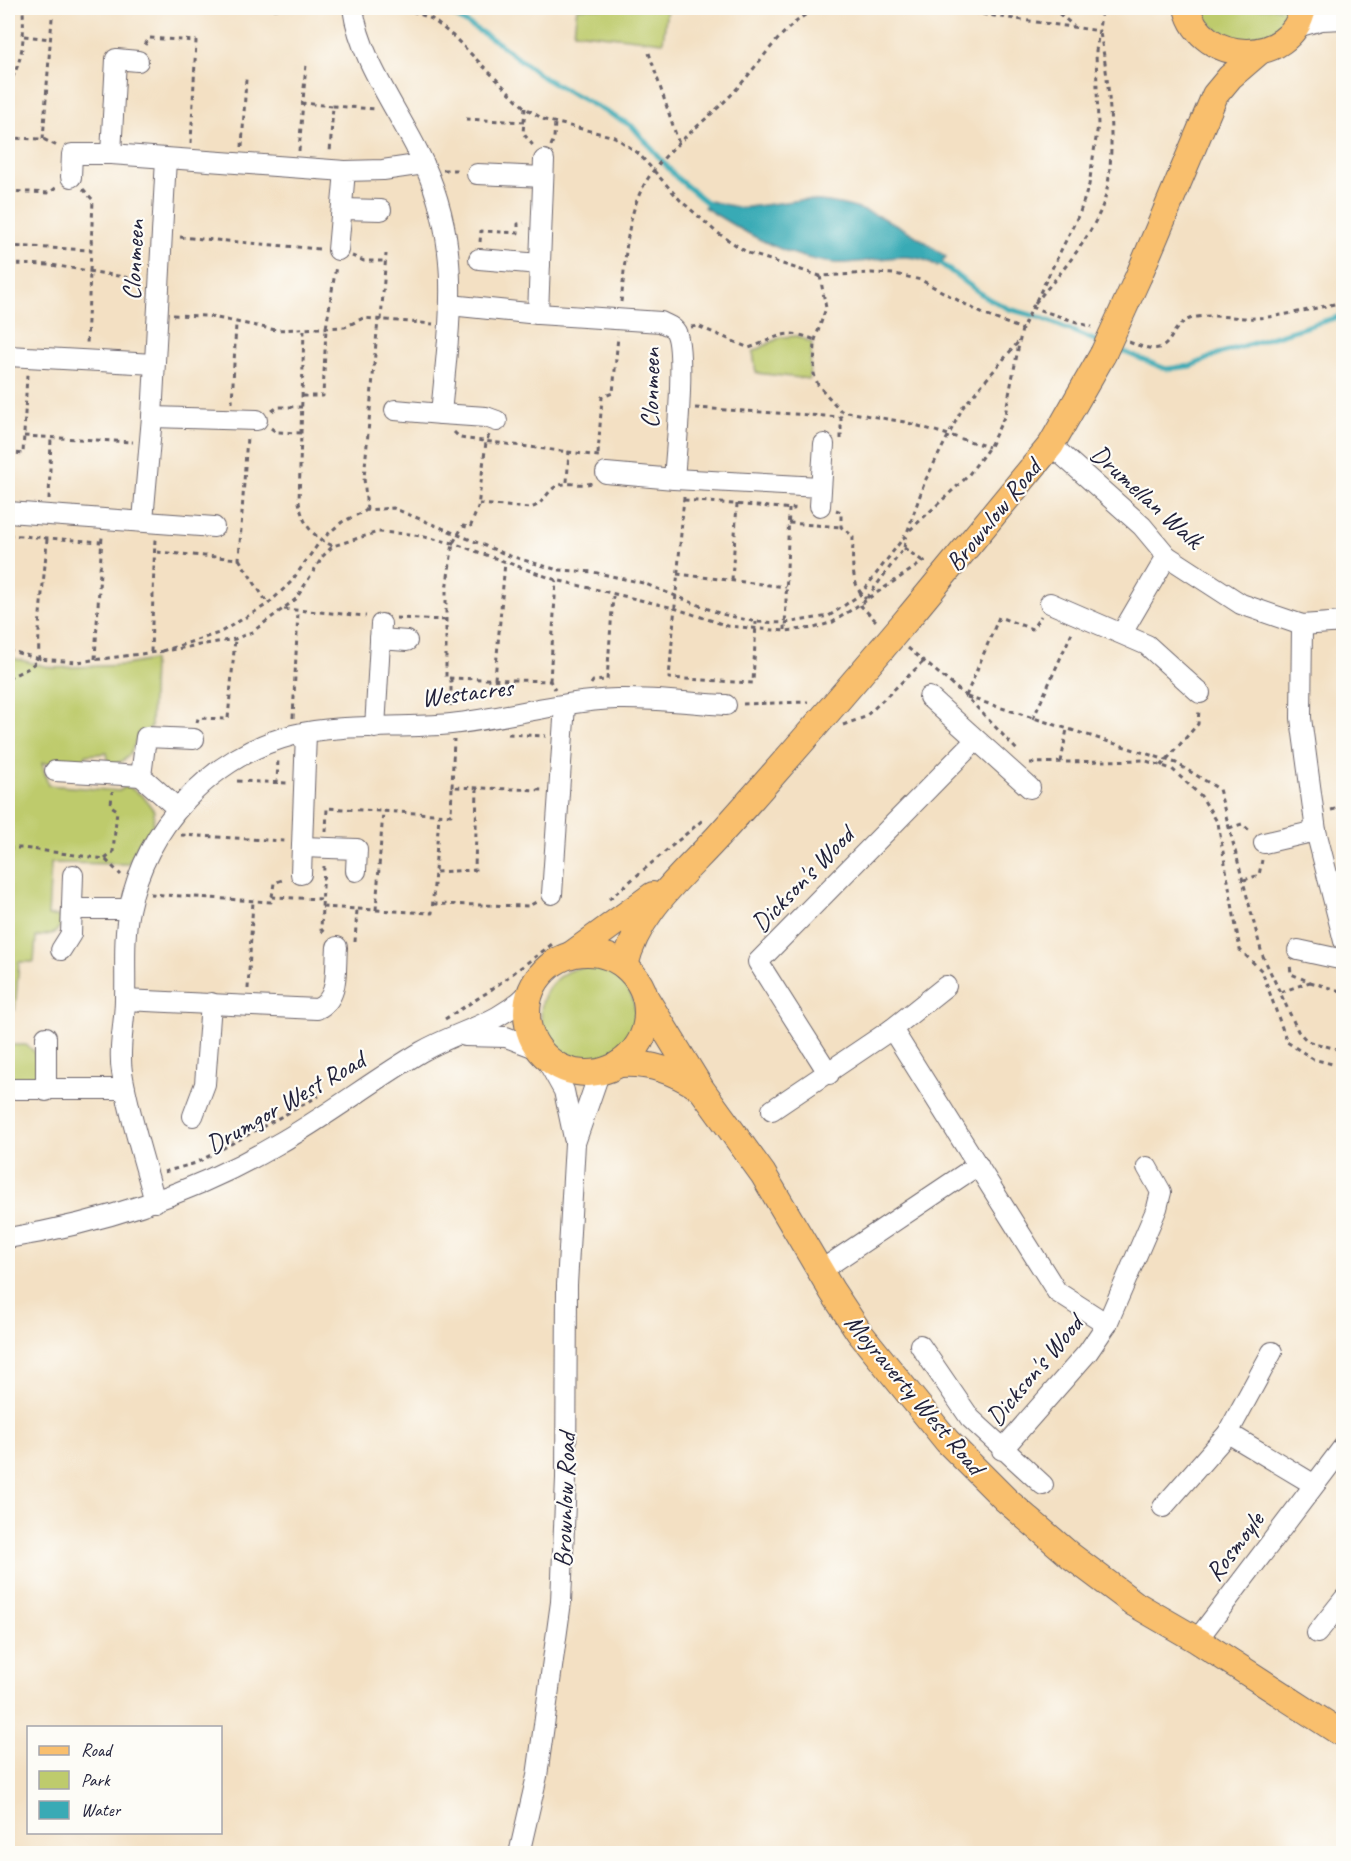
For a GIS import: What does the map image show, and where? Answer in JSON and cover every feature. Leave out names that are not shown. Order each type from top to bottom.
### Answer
[{"type":"main road","name":"Brownlow Road","points":[[1186,9],[1213,59],[1215,95]]},
{"type":"main road","name":"Brownlow Road","points":[[625,966],[630,945],[639,926],[661,897],[837,701],[1051,445],[1109,342],[1215,95],[1230,77],[1259,52],[1284,39],[1299,18]]},
{"type":"main road","points":[[1202,35],[1228,51],[1259,52]]},
{"type":"main road","name":"Brownlow Road","points":[[566,946],[680,876]]},
{"type":"main road","points":[[566,946],[609,957],[625,966],[637,980],[645,997],[647,1016],[643,1035],[633,1051],[610,1068],[571,1071],[542,1053],[527,1021],[531,991],[541,974],[555,962],[566,946]]},
{"type":"main road","name":"Moyraverty West Road","points":[[645,997],[702,1090],[763,1174],[859,1332],[946,1441],[1006,1500],[1071,1556],[1135,1604],[1197,1640],[1344,1735]]},
{"type":"main road","name":"Moyraverty West Road","points":[[610,1068],[641,1062],[685,1078],[702,1090]]},
{"type":"street","points":[[352,9],[368,53],[425,167],[447,235],[452,277],[441,414]]},
{"type":"street","points":[[1299,18],[1344,19]]},
{"type":"street","points":[[111,154],[116,59],[138,61]]},
{"type":"street","points":[[71,177],[72,154],[111,154],[337,171],[425,167]]},
{"type":"street","name":"Clonmeen","points":[[150,521],[148,443],[152,417],[166,159]]},
{"type":"street","points":[[477,174],[544,169],[538,314]]},
{"type":"street","points":[[337,171],[342,208],[338,250]]},
{"type":"street","points":[[342,208],[381,210]]},
{"type":"street","points":[[479,259],[540,264]]},
{"type":"street","name":"Clonmeen","points":[[450,305],[538,314],[661,322],[673,327],[679,345],[680,479]]},
{"type":"street","points":[[8,356],[154,364]]},
{"type":"street","points":[[395,410],[486,417],[497,421]]},
{"type":"street","points":[[152,417],[257,420]]},
{"type":"street","points":[[606,473],[794,486],[820,497],[824,444]]},
{"type":"street","name":"Drumellan Walk","points":[[1051,445],[1142,526],[1167,556],[1241,604],[1302,625],[1344,622]]},
{"type":"street","points":[[8,512],[214,527]]},
{"type":"street","points":[[1122,633],[1167,556]]},
{"type":"street","points":[[1050,603],[1079,618],[1122,633],[1147,645],[1200,693]]},
{"type":"street","points":[[1302,625],[1301,718],[1316,831],[1342,938]]},
{"type":"street","points":[[375,728],[380,632],[406,641]]},
{"type":"street","points":[[929,697],[1030,788]]},
{"type":"street","name":"Westacres","points":[[155,1202],[125,1089],[120,1037],[125,1000],[124,953],[129,909],[142,864],[154,841],[178,809],[207,779],[242,753],[292,736],[451,724],[617,699],[726,705]]},
{"type":"street","points":[[552,894],[559,791],[572,704]]},
{"type":"street","points":[[292,736],[304,780],[301,874]]},
{"type":"street","points":[[141,776],[146,737],[194,739]]},
{"type":"street","name":"Dickson's Wood","points":[[830,1074],[758,962],[976,740]]},
{"type":"street","points":[[55,771],[141,776],[178,809]]},
{"type":"street","points":[[1264,843],[1316,831]]},
{"type":"street","points":[[302,845],[357,849],[356,871]]},
{"type":"street","points":[[61,950],[71,934],[73,875]]},
{"type":"street","points":[[72,909],[129,909]]},
{"type":"street","points":[[125,1000],[317,1009],[326,1005],[333,996],[337,947]]},
{"type":"street","points":[[1298,950],[1344,960]]},
{"type":"street","points":[[772,1110],[830,1074],[946,986]]},
{"type":"street","name":"Drumgor West Road","points":[[8,1238],[41,1233],[155,1202],[234,1167],[276,1145],[423,1051],[443,1032],[509,1012],[531,991]]},
{"type":"street","points":[[193,1116],[206,1084],[211,1003]]},
{"type":"street","name":"Dickson's Wood","points":[[892,1029],[1057,1292],[1107,1324]]},
{"type":"street","name":"Drumgor West Road","points":[[443,1032],[495,1036],[523,1042],[542,1053]]},
{"type":"street","points":[[46,1037],[46,1091]]},
{"type":"street","name":"Brownlow Road","points":[[519,1854],[537,1776],[561,1602],[566,1478],[567,1285],[575,1143],[564,1091],[542,1053]]},
{"type":"street","name":"Brownlow Road","points":[[575,1143],[610,1068]]},
{"type":"street","points":[[8,1089],[46,1091],[125,1089]]},
{"type":"street","points":[[820,1271],[978,1165]]},
{"type":"street","name":"Dickson's Wood","points":[[1002,1450],[1088,1352],[1107,1324],[1157,1208],[1161,1192],[1147,1167]]},
{"type":"street","name":"Dickson's Wood","points":[[920,1345],[970,1418],[1002,1450],[1043,1485]]},
{"type":"street","points":[[1164,1507],[1228,1432],[1272,1352]]},
{"type":"street","points":[[1228,1432],[1313,1484]]},
{"type":"street","name":"Rosmoyle","points":[[1197,1640],[1344,1446]]},
{"type":"street","points":[[1317,1633],[1344,1599]]},
{"type":"path","points":[[8,86],[20,63],[24,36],[23,8]]},
{"type":"path","points":[[211,8],[219,11],[296,8]]},
{"type":"path","points":[[404,8],[432,19],[453,36],[525,108],[545,120],[615,137],[638,153],[680,200],[715,231],[748,253],[820,276],[872,273],[896,274],[921,280],[985,315],[1022,329]]},
{"type":"path","points":[[479,504],[530,508],[538,506],[552,489],[567,482],[589,484],[606,473],[598,454],[602,397],[613,393],[630,229],[636,201],[653,170],[729,97],[774,41],[801,16],[817,8]]},
{"type":"path","points":[[938,8],[969,10],[1100,31]]},
{"type":"path","points":[[1052,8],[1076,27]]},
{"type":"path","points":[[162,651],[219,633],[268,604],[291,582],[321,540],[342,522],[367,510],[393,508],[510,556],[558,570],[593,572],[643,583],[721,614],[756,622],[785,623],[829,616],[861,594],[907,532],[967,477],[989,447],[1005,415],[1022,329],[1080,213],[1089,185],[1098,126],[1096,51],[1102,8]]},
{"type":"path","points":[[43,139],[52,18]]},
{"type":"path","points":[[1031,307],[1074,257],[1100,212],[1109,171],[1110,119],[1100,31]]},
{"type":"path","points":[[24,36],[50,39]]},
{"type":"path","points":[[138,61],[149,38],[196,41],[190,160]]},
{"type":"path","points":[[649,53],[679,144]]},
{"type":"path","points":[[298,168],[301,103],[306,64]]},
{"type":"path","points":[[241,164],[246,80]]},
{"type":"path","points":[[301,103],[382,109]]},
{"type":"path","points":[[333,106],[337,171]]},
{"type":"path","points":[[525,108],[523,133],[544,169]]},
{"type":"path","points":[[466,119],[524,122]]},
{"type":"path","points":[[544,169],[554,138],[555,122]]},
{"type":"path","points":[[8,138],[43,139],[72,154]]},
{"type":"path","points":[[425,167],[467,170],[477,174]]},
{"type":"path","points":[[8,191],[49,193],[71,177],[93,200],[87,360]]},
{"type":"path","points":[[479,259],[481,231],[518,233],[518,224],[542,218]]},
{"type":"path","points":[[161,236],[338,250],[364,261],[386,261]]},
{"type":"path","points":[[8,246],[91,250]]},
{"type":"path","points":[[302,396],[323,396],[326,328],[338,250]]},
{"type":"path","points":[[367,510],[364,478],[386,254]]},
{"type":"path","points":[[8,264],[52,265],[158,283]]},
{"type":"path","points":[[820,276],[826,308],[814,340],[814,374],[818,385],[842,411],[905,422],[989,447]]},
{"type":"path","points":[[1031,307],[1109,342],[1153,351],[1161,349],[1180,325],[1196,317],[1257,318],[1344,302]]},
{"type":"path","points":[[157,315],[207,316],[236,324],[276,330],[345,327],[363,318],[448,325]]},
{"type":"path","points":[[231,419],[236,324]]},
{"type":"path","points":[[673,327],[698,327],[749,348],[783,333],[793,332],[814,340]]},
{"type":"path","points":[[304,330],[299,502],[302,517],[309,530],[333,546]]},
{"type":"path","points":[[8,650],[39,658],[77,662],[188,649],[235,639],[252,632],[296,599],[323,556],[333,546],[378,532],[410,534],[453,543],[556,580],[613,596],[674,608],[728,626],[784,631],[814,628],[833,622],[860,605],[903,548],[925,481],[947,435],[963,407],[1019,341]]},
{"type":"path","points":[[8,452],[23,454],[28,357]]},
{"type":"path","points":[[301,433],[276,432],[257,420],[279,407],[302,407]]},
{"type":"path","points":[[679,407],[842,417]]},
{"type":"path","points":[[441,414],[460,438],[598,454]]},
{"type":"path","points":[[24,436],[148,443]]},
{"type":"path","points":[[48,515],[51,438]]},
{"type":"path","points":[[486,442],[479,504],[470,528],[463,526],[453,543],[446,590],[446,678],[550,681],[572,704],[593,681],[607,680],[613,596]]},
{"type":"path","points":[[567,482],[570,451]]},
{"type":"path","points":[[680,479],[683,500],[669,678],[753,683],[756,622]]},
{"type":"path","points":[[683,500],[794,509],[794,486]]},
{"type":"path","points":[[820,497],[841,512],[841,527]]},
{"type":"path","points":[[732,580],[737,504]]},
{"type":"path","points":[[784,631],[789,509]]},
{"type":"path","points":[[94,659],[103,518]]},
{"type":"path","points":[[150,521],[151,652]]},
{"type":"path","points":[[789,523],[841,527],[853,536],[853,575],[861,594],[866,599]]},
{"type":"path","points":[[8,535],[101,542]]},
{"type":"path","points":[[8,678],[29,668],[39,658],[40,603],[44,594],[47,538]]},
{"type":"path","points":[[903,548],[925,561]]},
{"type":"path","points":[[866,599],[935,554]]},
{"type":"path","points":[[239,559],[268,604]]},
{"type":"path","points":[[495,679],[505,562]]},
{"type":"path","points":[[677,574],[786,587]]},
{"type":"path","points":[[550,681],[556,580]]},
{"type":"path","points":[[966,696],[999,617],[1032,629],[1050,603]]},
{"type":"path","points":[[860,605],[889,640],[924,661],[966,696],[1022,755]]},
{"type":"path","points":[[278,784],[292,736],[298,612]]},
{"type":"path","points":[[1034,719],[1079,618]]},
{"type":"path","points":[[194,739],[198,718],[228,719],[235,639]]},
{"type":"path","points":[[812,729],[854,723],[865,717],[924,661]]},
{"type":"path","points":[[357,909],[355,944],[337,947],[321,929],[327,808],[451,815],[454,738],[451,724],[451,678]]},
{"type":"path","points":[[1161,766],[1198,724],[1200,693]]},
{"type":"path","points":[[966,696],[1176,763],[1219,789],[1262,954],[1280,993],[1298,1030],[1307,1041],[1344,1051]]},
{"type":"path","points":[[726,705],[837,701]]},
{"type":"path","points":[[1061,762],[1067,729]]},
{"type":"path","points":[[1029,763],[1143,760],[1172,769],[1201,796],[1218,823],[1240,950],[1262,971],[1287,1042],[1313,1059],[1344,1067]]},
{"type":"path","points":[[105,859],[113,852],[117,810],[111,806],[112,774]]},
{"type":"path","points":[[207,779],[278,784],[304,780]]},
{"type":"path","points":[[452,787],[559,791]]},
{"type":"path","points":[[435,872],[475,870],[477,788]]},
{"type":"path","points":[[605,903],[712,810]]},
{"type":"path","points":[[376,910],[383,811]]},
{"type":"path","points":[[322,907],[432,913],[439,815]]},
{"type":"path","points":[[1229,828],[1242,824]]},
{"type":"path","points":[[180,835],[302,845]]},
{"type":"path","points":[[1243,880],[1259,875],[1264,843]]},
{"type":"path","points":[[135,890],[156,896],[272,902],[274,883],[301,874]]},
{"type":"path","points":[[433,904],[529,906],[552,894]]},
{"type":"path","points":[[272,897],[322,899]]},
{"type":"path","points":[[248,1005],[253,901]]},
{"type":"path","points":[[443,1032],[488,992],[566,946]]},
{"type":"path","points":[[1298,950],[1290,959],[1291,974],[1344,992]]},
{"type":"path","points":[[1262,971],[1270,971]]},
{"type":"path","points":[[1280,993],[1311,982]]},
{"type":"path","points":[[147,1171],[163,1172],[196,1163],[321,1095]]},
{"type":"green space","points":[[577,8],[667,8],[663,42],[574,32]]},
{"type":"green space","points":[[1200,8],[1290,8],[1282,22],[1271,32],[1259,38],[1245,40],[1232,38],[1219,31],[1208,22]]},
{"type":"green space","points":[[798,336],[812,343],[809,379],[756,373],[753,352],[781,337]]},
{"type":"green space","points":[[8,657],[53,668],[126,665],[153,660],[151,728],[138,733],[130,755],[116,764],[109,765],[107,753],[86,755],[84,765],[42,763],[48,785],[119,791],[127,786],[143,796],[154,811],[153,827],[140,841],[128,864],[51,863],[48,916],[59,916],[61,925],[55,933],[36,937],[34,962],[19,962],[15,1010],[8,1010]]},
{"type":"green space","points":[[588,967],[606,971],[621,981],[631,996],[635,1014],[631,1032],[621,1047],[606,1057],[588,1061],[570,1057],[555,1047],[545,1032],[541,1014],[545,996],[555,981],[570,971]]},
{"type":"green space","points":[[8,1045],[26,1045],[34,1051],[40,1071],[31,1081],[8,1080]]},
{"type":"water","points":[[800,200],[840,204],[878,216],[912,234],[946,257],[937,266],[925,260],[900,257],[847,263],[817,260],[799,256],[766,243],[704,207],[710,201],[741,208]]},
{"type":"waterway","points":[[442,8],[497,42],[544,78],[632,126],[677,178],[712,207]]},
{"type":"waterway","points":[[936,260],[984,296],[1009,309],[1039,317],[1101,343]]},
{"type":"waterway","points":[[1112,347],[1166,369],[1191,366],[1218,354],[1344,315]]}]
